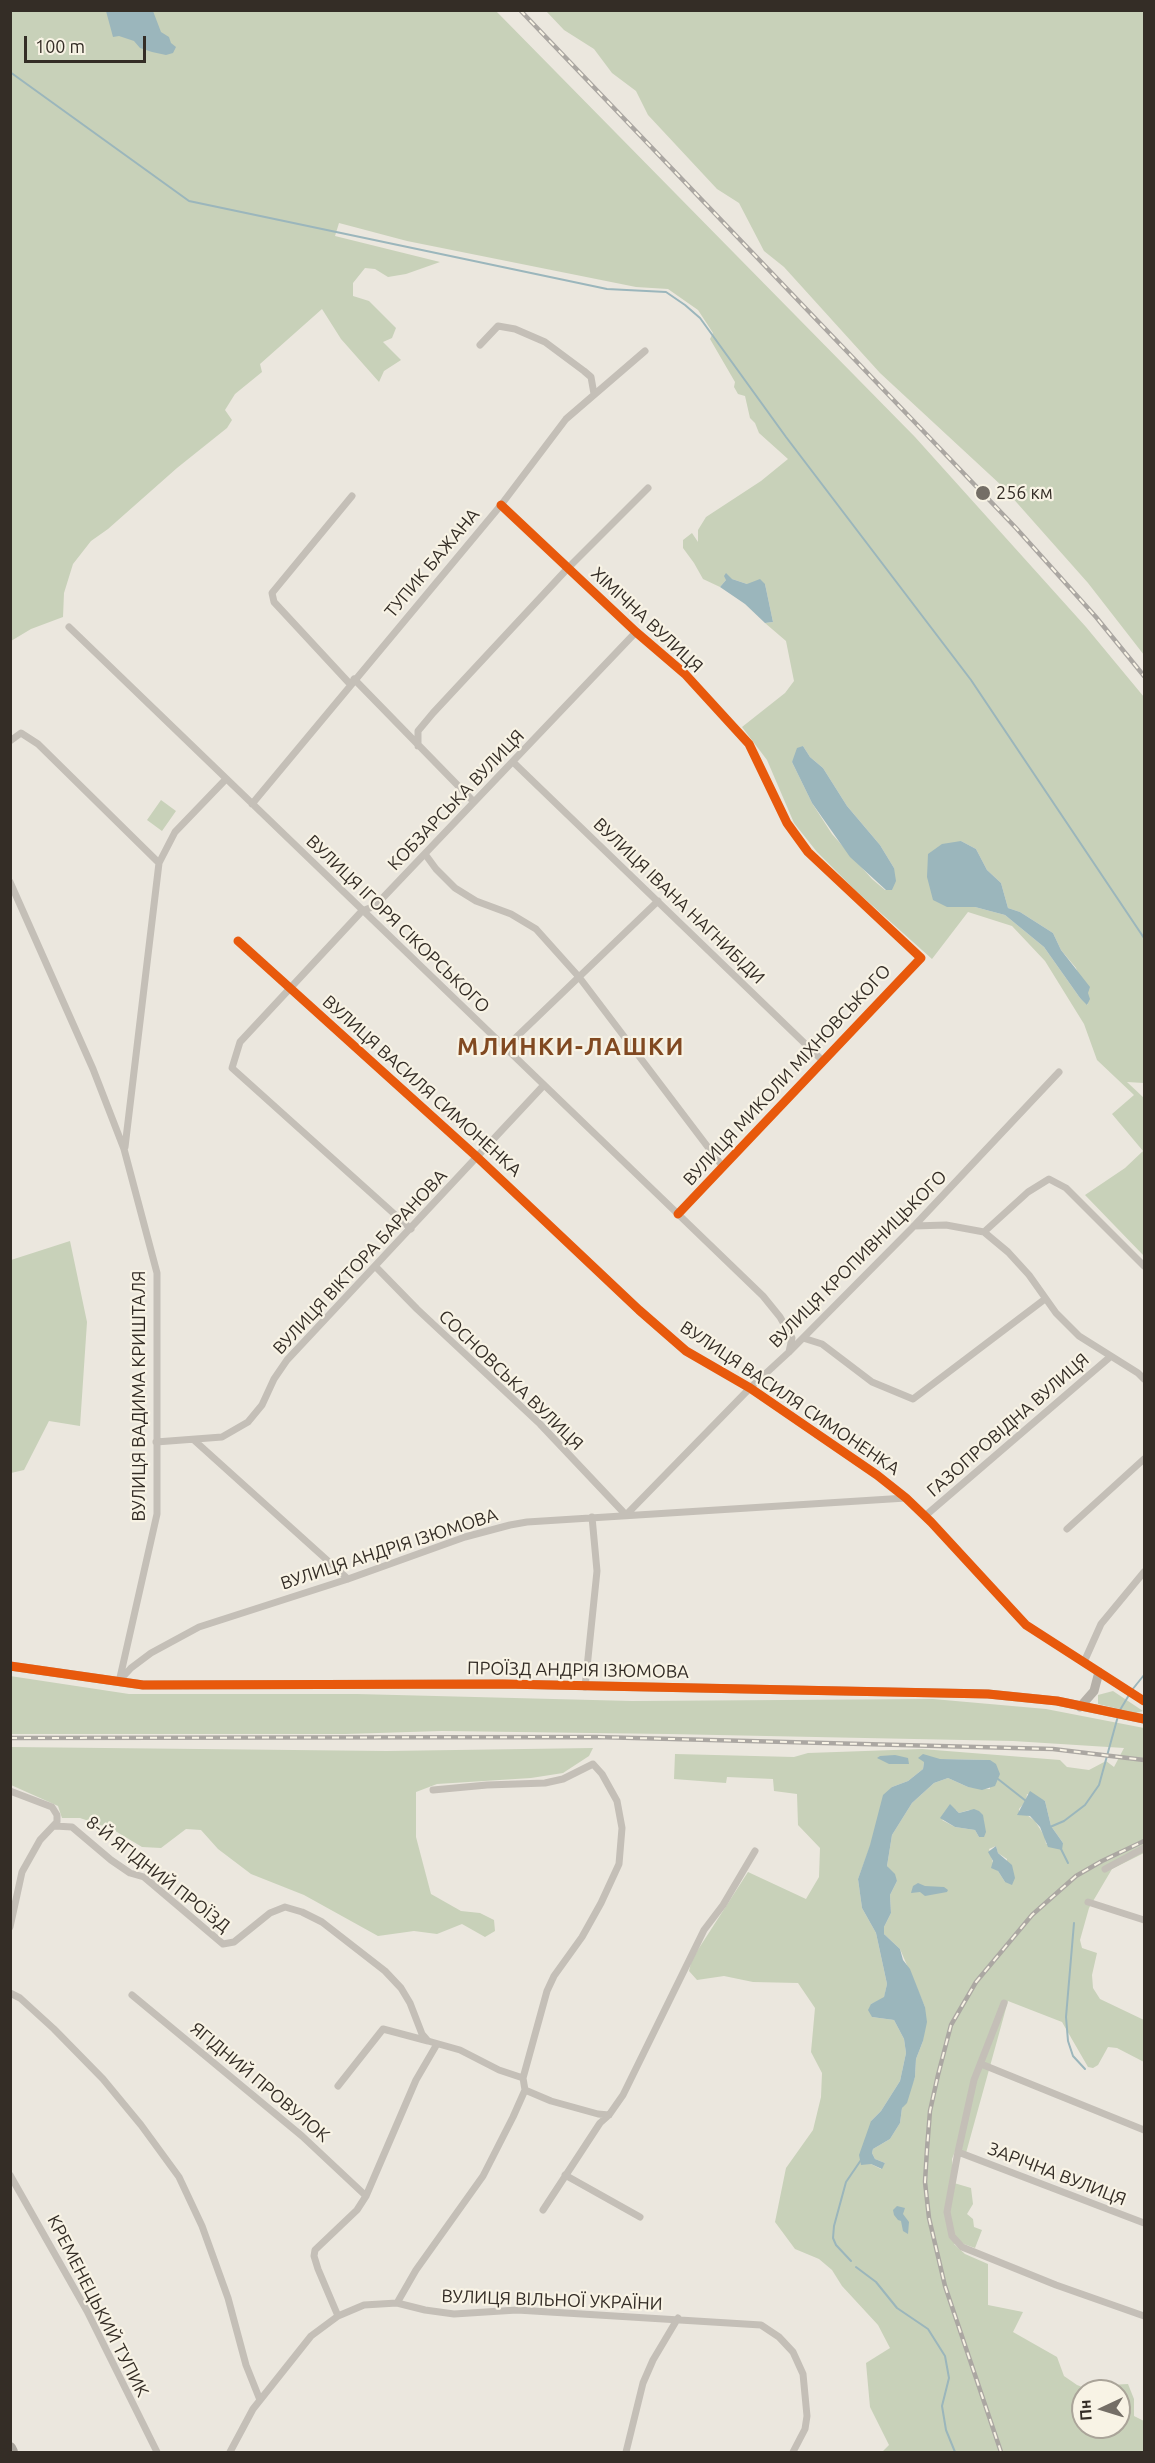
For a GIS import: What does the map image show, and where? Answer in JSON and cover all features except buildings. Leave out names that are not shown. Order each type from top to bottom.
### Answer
[{"type":"highway","points":[[10,2448],[12,2452]]},
{"type":"street","points":[[480,345],[498,326],[515,328],[545,342],[584,371],[591,377],[594,394]]},
{"type":"street","name":"ТУПИК БАЖАНА","points":[[252,804],[352,681],[501,505],[566,420],[645,351]]},
{"type":"street","points":[[418,746],[418,731],[568,568],[648,488]]},
{"type":"street","points":[[352,496],[272,593],[274,602],[474,802]]},
{"type":"street","name":"ХІМІЧНА ВУЛИЦЯ","points":[[501,505],[636,632],[685,674],[749,744],[787,823],[808,852],[921,958]]},
{"type":"street","name":"ВУЛИЦЯ ІГОРЯ СІКОРСЬКОГО","points":[[69,627],[769,1303],[792,1338],[789,1352]]},
{"type":"street","name":"КОБЗАРСЬКА ВУЛИЦЯ","points":[[411,1229],[232,1068],[240,1042],[362,911],[375,906],[636,632]]},
{"type":"street","points":[[10,741],[21,733],[38,744],[159,863]]},
{"type":"street","name":"ВУЛИЦЯ ІВАНА НАГНИБІДИ","points":[[513,762],[823,1061]]},
{"type":"street","points":[[124,1149],[159,863],[175,832],[226,779]]},
{"type":"street","points":[[425,854],[454,888],[476,901],[511,914],[536,929],[579,977],[723,1167]]},
{"type":"street","name":"ВУЛИЦЯ ВАДИМА КРИШТАЛЯ","points":[[10,882],[93,1069],[124,1149],[157,1273],[157,1514],[119,1682]]},
{"type":"street","points":[[505,1048],[658,901]]},
{"type":"street","name":"ВУЛИЦЯ ВАСИЛЯ СИМОНЕНКА","points":[[238,941],[477,1157],[639,1310],[686,1351],[750,1388],[877,1475],[925,1516],[1026,1625],[1144,1701]]},
{"type":"street","name":"ВУЛИЦЯ МИКОЛИ МІХНОВСЬКОГО","points":[[678,1214],[921,958]]},
{"type":"street","name":"ВУЛИЦЯ КРОПИВНИЦЬКОГО","points":[[626,1515],[750,1388],[914,1226],[1059,1072]]},
{"type":"street","name":"ВУЛИЦЯ ВІКТОРА БАРАНОВА","points":[[156,1442],[195,1441],[222,1437],[248,1422],[262,1405],[274,1379],[287,1360],[544,1085]]},
{"type":"street","points":[[984,1232],[1028,1192],[1049,1179],[1057,1181],[1066,1188],[1144,1266]]},
{"type":"street","name":"ГАЗОПРОВІДНА ВУЛИЦЯ","points":[[914,1226],[946,1225],[984,1232],[1008,1252],[1029,1275],[1045,1299],[1079,1336],[1110,1357],[1121,1361],[1144,1379]]},
{"type":"street","name":"СОСНОВСЬКА ВУЛИЦЯ","points":[[375,1266],[417,1309],[540,1424],[626,1515]]},
{"type":"street","points":[[803,1338],[822,1344],[872,1383],[913,1399],[1045,1299]]},
{"type":"street","name":"ГАЗОПРОВІДНА ВУЛИЦЯ","points":[[925,1516],[1110,1357]]},
{"type":"street","points":[[195,1441],[348,1579]]},
{"type":"street","points":[[1066,1529],[1144,1459]]},
{"type":"street","name":"ВУЛИЦЯ АНДРІЯ ІЗЮМОВА","points":[[119,1682],[131,1668],[151,1653],[199,1627],[510,1525],[626,1515],[906,1498]]},
{"type":"street","name":"ПРОЇЗД АНДРІЯ ІЗЮМОВА","points":[[585,1686],[597,1571],[597,1550],[592,1518]]},
{"type":"street","points":[[1084,1662],[1101,1624],[1144,1572]]},
{"type":"street","name":"ПРОЇЗД АНДРІЯ ІЗЮМОВА","points":[[10,1666],[143,1684],[343,1683],[935,1692],[1022,1697],[1140,1718]]},
{"type":"street","points":[[1080,1707],[1094,1691],[1099,1672]]},
{"type":"street","points":[[397,2303],[416,2270],[483,2176],[525,2090],[523,2078],[547,1991],[554,1976],[582,1937],[619,1864],[622,1828],[617,1801],[596,1766],[590,1764],[562,1779],[545,1783],[433,1790]]},
{"type":"street","points":[[10,1791],[52,1807],[57,1815],[55,1826],[40,1840],[22,1872],[10,1927]]},
{"type":"street","name":"8-Й ЯГІДНИЙ ПРОЇЗД","points":[[55,1826],[72,1827],[111,1860],[130,1873],[144,1877],[223,1944],[234,1942],[270,1913],[285,1907],[302,1912],[331,1927],[386,1971],[410,2003],[422,2034],[428,2041]]},
{"type":"street","points":[[1105,1869],[1144,1848]]},
{"type":"street","points":[[543,2210],[600,2123],[609,2115],[623,2095],[704,1930],[723,1905],[755,1851]]},
{"type":"street","points":[[1088,1902],[1144,1920]]},
{"type":"street","points":[[10,1993],[20,1998],[54,2029],[102,2079],[141,2125],[179,2177],[202,2226],[228,2298],[246,2365],[260,2400]]},
{"type":"street","name":"ЯГІДНИЙ ПРОВУЛОК","points":[[132,1995],[302,2136],[366,2196]]},
{"type":"street","points":[[1004,2003],[974,2080],[947,2212],[952,2236],[962,2247],[1056,2285],[1144,2316]]},
{"type":"street","points":[[338,2086],[383,2029],[460,2050],[500,2070],[523,2078]]},
{"type":"street","points":[[338,2316],[318,2269],[314,2256],[315,2250],[357,2210],[366,2196],[416,2080],[437,2044]]},
{"type":"street","points":[[981,2064],[1144,2130]]},
{"type":"street","points":[[525,2090],[551,2101],[609,2115]]},
{"type":"street","name":"ЗАРІЧНА ВУЛИЦЯ","points":[[958,2152],[1144,2223]]},
{"type":"street","name":"КРЕМЕНЕЦЬКИЙ ТУПИК","points":[[10,2175],[87,2311],[157,2452]]},
{"type":"street","points":[[566,2175],[640,2217]]},
{"type":"street","name":"ВУЛИЦЯ ВІЛЬНОЇ УКРАЇНИ","points":[[230,2452],[260,2400],[311,2336],[338,2316],[364,2305],[397,2303],[454,2314],[517,2310],[678,2318],[761,2325],[779,2337],[793,2352],[803,2374],[807,2416],[805,2429],[793,2452]]},
{"type":"street","points":[[626,2452],[643,2383],[678,2318]]},
{"type":"green space","points":[[11,11],[496,11],[915,437],[1086,627],[1144,697],[1144,1083],[1127,1082],[1144,1098],[1144,1256],[1085,1195],[1125,1168],[1143,1151],[1112,1114],[1134,1095],[1097,1060],[1084,1024],[1045,961],[1012,926],[968,912],[932,959],[855,890],[817,852],[794,823],[767,760],[742,727],[785,693],[794,681],[786,641],[765,623],[773,622],[765,584],[747,584],[732,579],[726,580],[720,587],[703,579],[683,548],[683,540],[692,533],[698,542],[698,530],[706,517],[761,481],[788,459],[759,433],[750,418],[745,396],[738,394],[734,387],[735,382],[710,339],[713,333],[698,310],[668,289],[636,287],[407,241],[339,223],[335,236],[440,262],[406,274],[388,277],[375,269],[365,268],[353,283],[353,296],[369,301],[396,328],[392,338],[383,342],[401,360],[384,371],[379,382],[341,339],[322,309],[260,364],[262,372],[235,394],[225,410],[232,420],[227,428],[91,541],[73,564],[64,593],[63,617],[31,629],[11,641]],"holes":[[[803,746],[810,757],[823,768],[847,806],[880,845],[894,868],[892,890],[885,890],[872,879],[832,834],[812,803],[792,762]],[[961,841],[976,849],[987,870],[1001,883],[1008,908],[1020,912],[1053,933],[1061,950],[1076,968],[1088,1005],[1080,998],[1044,947],[1005,915],[975,907],[947,907]]]},
{"type":"green space","points":[[546,11],[1144,11],[1144,655],[1088,583],[1002,486],[880,373],[784,267],[764,251],[739,203],[717,189],[648,115],[636,91],[612,73],[594,49],[564,30]]},
{"type":"green space","points":[[161,800],[176,811],[162,831],[147,820]]},
{"type":"green space","points":[[70,1241],[87,1322],[80,1426],[49,1421],[24,1470],[11,1473],[11,1260]]},
{"type":"green space","points":[[10,1676],[129,1694],[357,1694],[632,1701],[933,1699],[1046,1709],[1144,1728],[1144,1853],[1112,1869],[1089,1908],[1080,1940],[1082,1948],[1097,1953],[1092,1975],[1093,1988],[1100,1999],[1144,2020],[1144,2062],[1117,2048],[1108,2047],[1098,2065],[1093,2068],[1088,2067],[1062,2022],[1008,2001],[966,2153],[956,2149],[952,2159],[954,2183],[971,2188],[973,2204],[967,2214],[973,2219],[974,2227],[982,2230],[975,2248],[961,2243],[954,2244],[965,2254],[988,2264],[988,2305],[1023,2312],[1013,2332],[1057,2357],[1064,2376],[1071,2381],[1071,2439],[1131,2439],[1131,2392],[1134,2399],[1134,2416],[1144,2421],[1144,2452],[882,2452],[889,2445],[870,2407],[866,2363],[890,2348],[878,2325],[842,2286],[832,2270],[819,2259],[795,2249],[775,2222],[786,2168],[813,2130],[821,2097],[822,2073],[811,2052],[815,2008],[798,1983],[753,1982],[724,1976],[697,1980],[689,1971],[692,1959],[748,1872],[806,1899],[819,1877],[820,1848],[798,1825],[797,1794],[774,1791],[773,1779],[727,1777],[726,1783],[674,1779],[675,1754],[794,1757],[808,1753],[922,1749],[1060,1760],[1067,1767],[1089,1770],[1106,1761],[1114,1767],[1124,1748],[1013,1741],[668,1734],[442,1731],[346,1734],[11,1734]],"holes":[[[940,1759],[990,1760],[990,1789],[968,1787],[948,1778],[934,1783],[912,1803],[892,1835],[887,1866],[897,1881],[890,1895],[891,1913],[884,1927],[884,1934],[900,1949],[925,2007],[923,2041],[916,2059],[915,2077],[902,2108],[900,2123],[890,2139],[873,2149],[875,2159],[885,2163],[881,2169],[871,2164],[871,2121],[881,2111],[900,2081],[906,2053],[904,2039],[894,2020],[872,2017],[871,2004],[884,1998],[887,1984],[876,1933],[862,1908],[858,1879],[892,1787],[908,1781],[923,1769],[924,1762]],[[1027,1794],[1045,1801],[1051,1826],[1063,1843],[1046,1844],[1045,1837],[1035,1821],[1027,1815],[1019,1815],[1019,1809],[1026,1801]],[[956,1810],[959,1813],[969,1810],[984,1820],[979,1837],[975,1830],[955,1827],[942,1820]],[[996,1846],[998,1853],[1007,1859],[1005,1882],[993,1863],[989,1849]]]},
{"type":"green space","points":[[1113,1691],[1143,1711],[1136,1713],[1098,1704],[1098,1695]]},
{"type":"green space","points":[[11,1747],[387,1751],[593,1748],[589,1756],[563,1773],[531,1778],[437,1784],[416,1792],[416,1837],[431,1894],[461,1911],[480,1913],[494,1920],[495,1931],[485,1937],[462,1924],[437,1934],[414,1931],[378,1936],[304,1895],[251,1874],[218,1849],[201,1830],[186,1829],[161,1848],[142,1847],[112,1829],[80,1818],[62,1818],[58,1806],[11,1785]]},
{"type":"water","points":[[106,11],[153,11],[161,32],[169,37],[171,43],[176,47],[173,53],[166,55],[152,52],[140,48],[134,41],[119,36],[113,37]]},
{"type":"water","points":[[726,573],[732,579],[747,584],[760,579],[765,584],[773,622],[765,623],[745,604],[720,587],[726,580],[724,576]]},
{"type":"water","points":[[803,746],[810,757],[823,768],[847,806],[880,845],[894,868],[896,881],[892,890],[886,890],[850,857],[812,803],[792,762],[797,748]]},
{"type":"water","points":[[961,841],[976,849],[987,870],[1001,883],[1008,908],[1020,912],[1053,933],[1061,950],[1090,987],[1088,993],[1090,999],[1087,1005],[1044,947],[1005,915],[975,907],[947,907],[933,900],[927,877],[928,854],[942,844]]},
{"type":"water","points":[[923,1754],[940,1759],[990,1760],[996,1764],[1000,1774],[995,1786],[982,1790],[968,1787],[948,1778],[934,1783],[912,1803],[892,1835],[887,1866],[895,1874],[897,1881],[890,1895],[891,1913],[884,1927],[884,1934],[900,1949],[903,1960],[910,1969],[925,2007],[927,2022],[916,2059],[915,2077],[907,2103],[902,2108],[900,2123],[890,2139],[873,2149],[875,2159],[885,2163],[882,2169],[871,2164],[861,2165],[859,2155],[871,2121],[881,2111],[900,2081],[906,2053],[904,2039],[894,2020],[872,2017],[868,2010],[871,2004],[884,1997],[887,1984],[876,1933],[862,1908],[858,1879],[870,1845],[883,1795],[892,1787],[908,1781],[923,1769],[924,1762],[918,1758]]},
{"type":"water","points":[[895,1755],[908,1758],[909,1764],[889,1764],[877,1758],[880,1756]]},
{"type":"water","points":[[1030,1791],[1045,1801],[1051,1826],[1063,1843],[1062,1850],[1048,1847],[1040,1827],[1030,1816],[1017,1815]]},
{"type":"water","points":[[950,1804],[959,1813],[974,1809],[979,1811],[983,1815],[986,1832],[984,1837],[979,1837],[975,1830],[955,1827],[940,1818]]},
{"type":"water","points":[[996,1846],[998,1853],[1012,1865],[1015,1878],[1012,1885],[1005,1882],[998,1871],[991,1868],[993,1861],[988,1852]]},
{"type":"water","points":[[918,1883],[925,1886],[944,1887],[948,1890],[925,1896],[920,1892],[911,1893],[913,1886]]},
{"type":"water","points":[[897,2206],[905,2208],[903,2214],[909,2222],[908,2234],[903,2231],[901,2221],[894,2215],[893,2210]]},
{"type":"waterway","points":[[10,72],[189,201],[607,289],[666,292],[685,305],[700,318],[786,437],[971,680],[1144,938]]},
{"type":"waterway","points":[[1132,1690],[1144,1675]]},
{"type":"waterway","points":[[1120,1710],[1129,1695]]},
{"type":"waterway","points":[[1050,1827],[1064,1821],[1085,1805],[1099,1785],[1118,1716]]},
{"type":"waterway","points":[[998,1779],[1026,1801]]},
{"type":"waterway","points":[[1061,1849],[1068,1863]]},
{"type":"waterway","points":[[1074,1923],[1066,2017],[1068,2041],[1073,2056],[1085,2069]]},
{"type":"waterway","points":[[851,2261],[836,2245],[833,2238],[834,2226],[846,2182],[861,2160]]},
{"type":"waterway","points":[[856,2267],[876,2282],[897,2308],[928,2329],[945,2356],[949,2378],[942,2406],[946,2430],[955,2452]]},
{"type":"railway","points":[[520,10],[1016,528],[1096,617],[1144,676]]},
{"type":"railway","points":[[10,1738],[596,1737],[1053,1749],[1144,1760]]},
{"type":"railway","points":[[1001,2452],[945,2286],[929,2218],[925,2182],[927,2149],[930,2111],[938,2075],[951,2025],[976,1982],[1032,1915],[1076,1876],[1144,1841]]},
{"type":"cycle path","points":[[501,505],[636,632],[685,674],[749,744],[787,823],[808,852],[921,958],[678,1214]]},
{"type":"cycle path","points":[[238,941],[477,1157],[639,1310],[686,1351],[750,1388],[877,1475],[931,1522],[1026,1625],[1144,1701]]},
{"type":"cycle path","points":[[10,1666],[143,1685],[503,1684],[988,1694],[1057,1701],[1144,1719]]},
{"type":"place","name":"256 км","points":[[983,493]]},
{"type":"district","name":"МЛИНКИ-ЛАШКИ","points":[[571,1047]]}]
